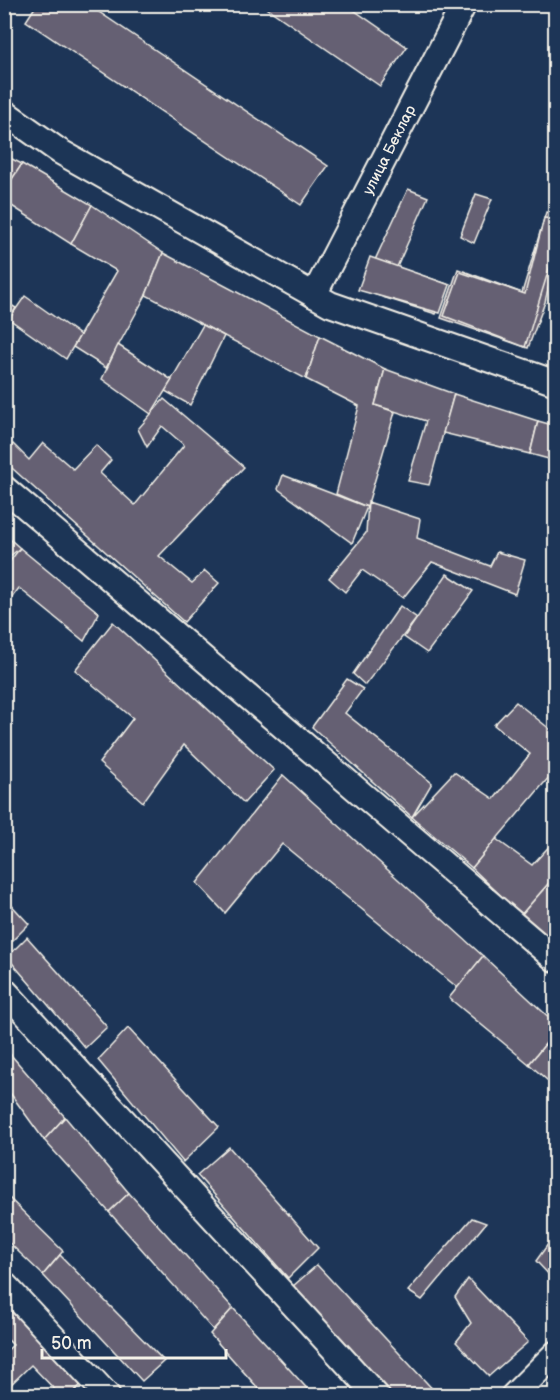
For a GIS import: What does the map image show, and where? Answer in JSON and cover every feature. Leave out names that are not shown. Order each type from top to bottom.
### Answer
[{"type":"street","name":"улица Беклар","points":[[314,295],[464,4]]},
{"type":"street","points":[[4,112],[59,151],[330,304],[555,383]]},
{"type":"street","points":[[4,488],[555,960]]},
{"type":"street","points":[[4,990],[377,1395]]},
{"type":"street","points":[[4,1284],[108,1395]]},
{"type":"street","points":[[513,1395],[555,1353]]},
{"type":"building","points":[[37,4],[87,4],[328,166],[301,205],[26,21]]},
{"type":"building","points":[[261,4],[345,4],[407,47],[380,86]]},
{"type":"building","points":[[4,155],[22,164],[4,192]]},
{"type":"building","points":[[22,164],[92,205],[71,244],[4,201],[4,191]]},
{"type":"building","points":[[408,189],[428,197],[397,267],[447,284],[436,314],[361,290]]},
{"type":"building","points":[[476,194],[492,199],[474,243],[460,236]]},
{"type":"building","points":[[92,205],[163,253],[146,295],[106,368],[73,347],[117,271],[71,244]]},
{"type":"building","points":[[546,212],[556,214],[556,255],[545,302],[528,348],[441,318],[458,269],[522,293]]},
{"type":"building","points":[[544,218],[556,219],[556,246],[525,347],[444,316],[460,272],[525,294]]},
{"type":"building","points":[[163,253],[320,336],[306,379],[146,295]]},
{"type":"building","points":[[370,257],[450,285],[440,313],[358,290]]},
{"type":"building","points":[[25,296],[80,335],[66,359],[9,319]]},
{"type":"building","points":[[4,301],[16,308],[9,319],[4,316]]},
{"type":"building","points":[[203,325],[224,336],[190,405],[165,391]]},
{"type":"building","points":[[320,336],[385,369],[375,405],[395,412],[367,507],[336,494],[359,406],[306,379]]},
{"type":"building","points":[[118,345],[172,380],[151,414],[102,379]]},
{"type":"building","points":[[385,369],[454,394],[429,485],[408,481],[426,421],[375,405]]},
{"type":"building","points":[[454,394],[538,421],[530,454],[443,433]]},
{"type":"building","points":[[164,399],[244,467],[159,556],[192,583],[205,571],[219,583],[184,622],[4,461],[4,452],[13,444],[29,460],[43,443],[73,469],[96,445],[111,460],[100,473],[135,505],[184,445],[162,426],[147,447],[138,429]]},
{"type":"building","points":[[538,421],[556,426],[556,461],[530,454]]},
{"type":"building","points":[[283,475],[367,507],[352,543],[278,489]]},
{"type":"building","points":[[368,502],[420,519],[417,538],[490,566],[497,552],[525,560],[515,594],[432,562],[403,598],[362,570],[345,592],[329,578],[366,533]]},
{"type":"building","points":[[4,534],[20,548],[4,561]]},
{"type":"building","points":[[20,548],[99,613],[84,641],[19,588],[4,608],[4,569]]},
{"type":"building","points":[[447,574],[473,591],[427,653],[404,637]]},
{"type":"building","points":[[400,606],[417,618],[365,685],[353,674]]},
{"type":"building","points":[[113,622],[274,770],[244,803],[184,745],[143,802],[99,763],[133,718],[75,670]]},
{"type":"building","points":[[347,679],[363,689],[345,713],[432,783],[412,817],[312,727]]},
{"type":"building","points":[[516,702],[556,734],[556,769],[472,868],[412,817],[454,772],[494,799],[530,754],[494,725]]},
{"type":"building","points":[[283,775],[483,956],[458,988],[282,844],[225,913],[197,883]]},
{"type":"building","points":[[496,839],[532,865],[556,839],[556,875],[521,915],[472,868]]},
{"type":"building","points":[[556,875],[556,942],[521,915]]},
{"type":"building","points":[[4,897],[29,924],[4,949]]},
{"type":"building","points":[[27,937],[107,1027],[85,1048],[7,957]]},
{"type":"building","points":[[483,956],[556,1024],[556,1031],[529,1064],[449,998]]},
{"type":"building","points":[[128,1028],[219,1127],[183,1162],[98,1060]]},
{"type":"building","points":[[556,1031],[556,1088],[529,1064]]},
{"type":"building","points":[[4,1047],[65,1117],[44,1140],[10,1093],[4,1099]]},
{"type":"building","points":[[65,1117],[129,1193],[109,1212],[44,1140]]},
{"type":"building","points":[[229,1147],[318,1248],[288,1278],[197,1175]]},
{"type":"building","points":[[4,1193],[63,1251],[43,1275],[4,1238]]},
{"type":"building","points":[[129,1193],[233,1308],[213,1330],[109,1212]]},
{"type":"building","points":[[472,1218],[486,1223],[422,1300],[408,1291]]},
{"type":"building","points":[[556,1233],[556,1282],[536,1261]]},
{"type":"building","points":[[60,1255],[164,1361],[142,1381],[43,1275]]},
{"type":"building","points":[[317,1265],[439,1396],[394,1396],[292,1287]]},
{"type":"building","points":[[468,1279],[528,1342],[489,1376],[456,1342],[471,1323],[455,1297]]},
{"type":"building","points":[[4,1304],[82,1384],[69,1396],[61,1396],[31,1365],[4,1391],[4,1353],[13,1345],[4,1336]]},
{"type":"building","points":[[233,1308],[314,1396],[265,1396],[210,1334]]}]
